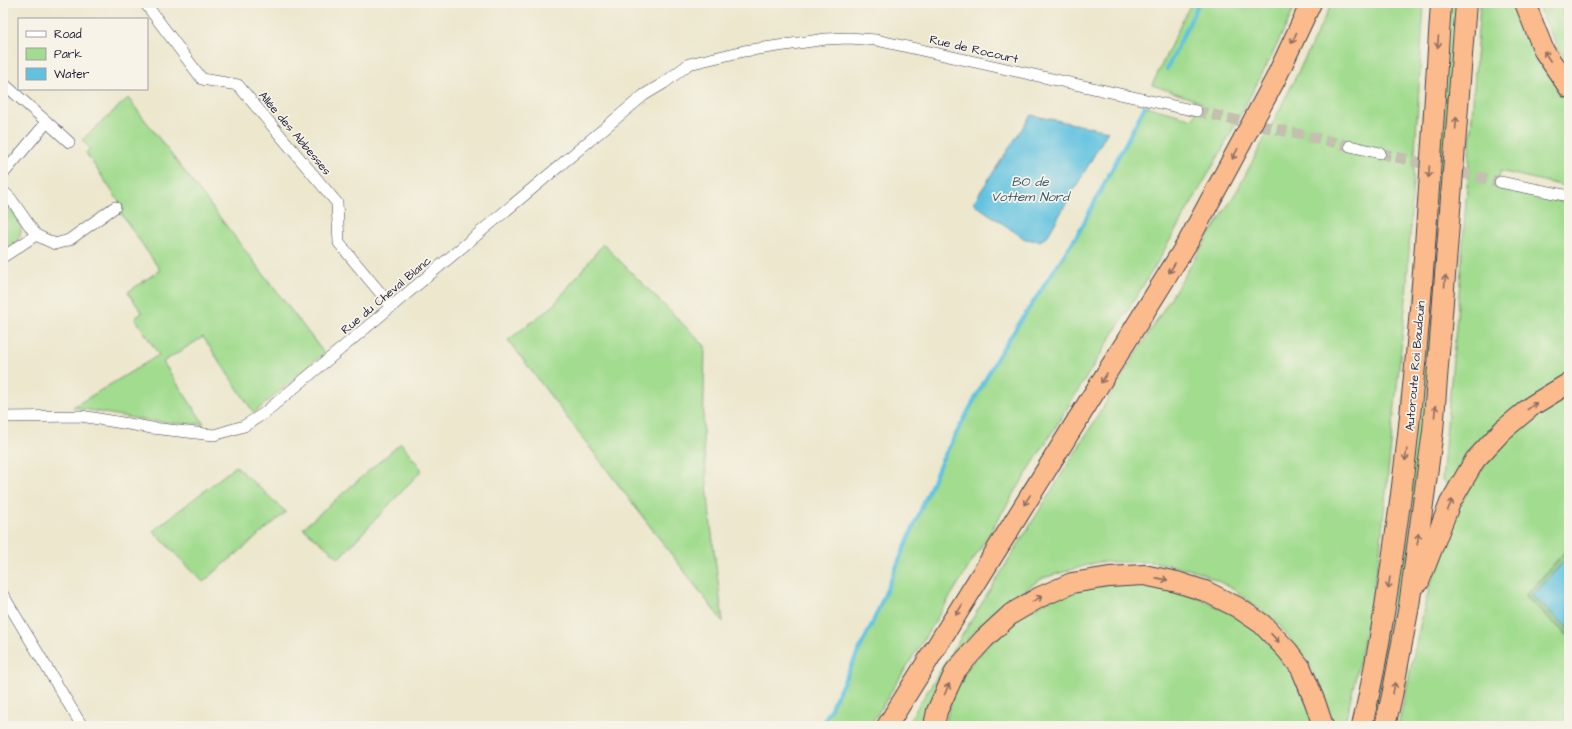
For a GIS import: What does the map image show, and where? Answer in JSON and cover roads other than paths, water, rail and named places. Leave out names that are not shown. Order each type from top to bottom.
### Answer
[{"type":"highway","points":[[886,726],[1188,242],[1275,80],[1311,3]]},
{"type":"highway","name":"Autoroute Roi Baudouin","points":[[1362,726],[1371,689],[1390,581],[1410,424],[1424,261],[1441,3]]},
{"type":"highway","points":[[1385,726],[1409,606],[1433,431],[1466,3]]},
{"type":"highway","points":[[1525,3],[1544,51],[1569,88]]},
{"type":"highway","points":[[1409,606],[1433,550],[1450,503],[1475,460],[1503,430],[1533,405],[1569,383]]},
{"type":"highway","points":[[934,726],[937,711],[956,670],[984,639],[1011,614],[1040,597],[1072,583],[1109,577],[1144,575],[1177,582],[1205,591],[1237,607],[1262,624],[1301,668],[1316,702],[1323,726]]},
{"type":"street","name":"Allée des Abbesses","points":[[145,3],[202,79],[238,85],[337,203],[339,243],[392,307]]},
{"type":"street","name":"Rue de Rocourt","points":[[744,51],[826,39],[849,38],[876,40],[1196,111]]},
{"type":"street","name":"Rue du Cheval Blanc","points":[[3,417],[81,416],[152,428],[214,435],[244,426],[263,414],[644,95],[664,83],[689,64],[744,51]]},
{"type":"street","points":[[3,83],[69,142]]},
{"type":"street","points":[[3,174],[47,122]]},
{"type":"street","points":[[1350,146],[1380,153]]},
{"type":"street","points":[[1500,182],[1569,196]]},
{"type":"street","points":[[3,191],[36,235],[55,244],[69,240],[115,207]]},
{"type":"street","points":[[3,257],[36,235]]},
{"type":"street","points":[[3,595],[82,726]]},
{"type":"water","name":"BO de Vottem Nord","points":[[1031,115],[1108,131],[1047,237],[1039,241],[1025,239],[973,203]]},
{"type":"water","points":[[1569,557],[1569,628],[1532,596]]},
{"type":"waterway","points":[[1167,69],[1199,3]]},
{"type":"waterway","points":[[822,726],[872,624],[942,460],[998,356],[1079,232],[1145,106]]},
{"type":"tunnel","points":[[1196,111],[1350,146]]},
{"type":"tunnel","points":[[1380,153],[1500,182]]}]
